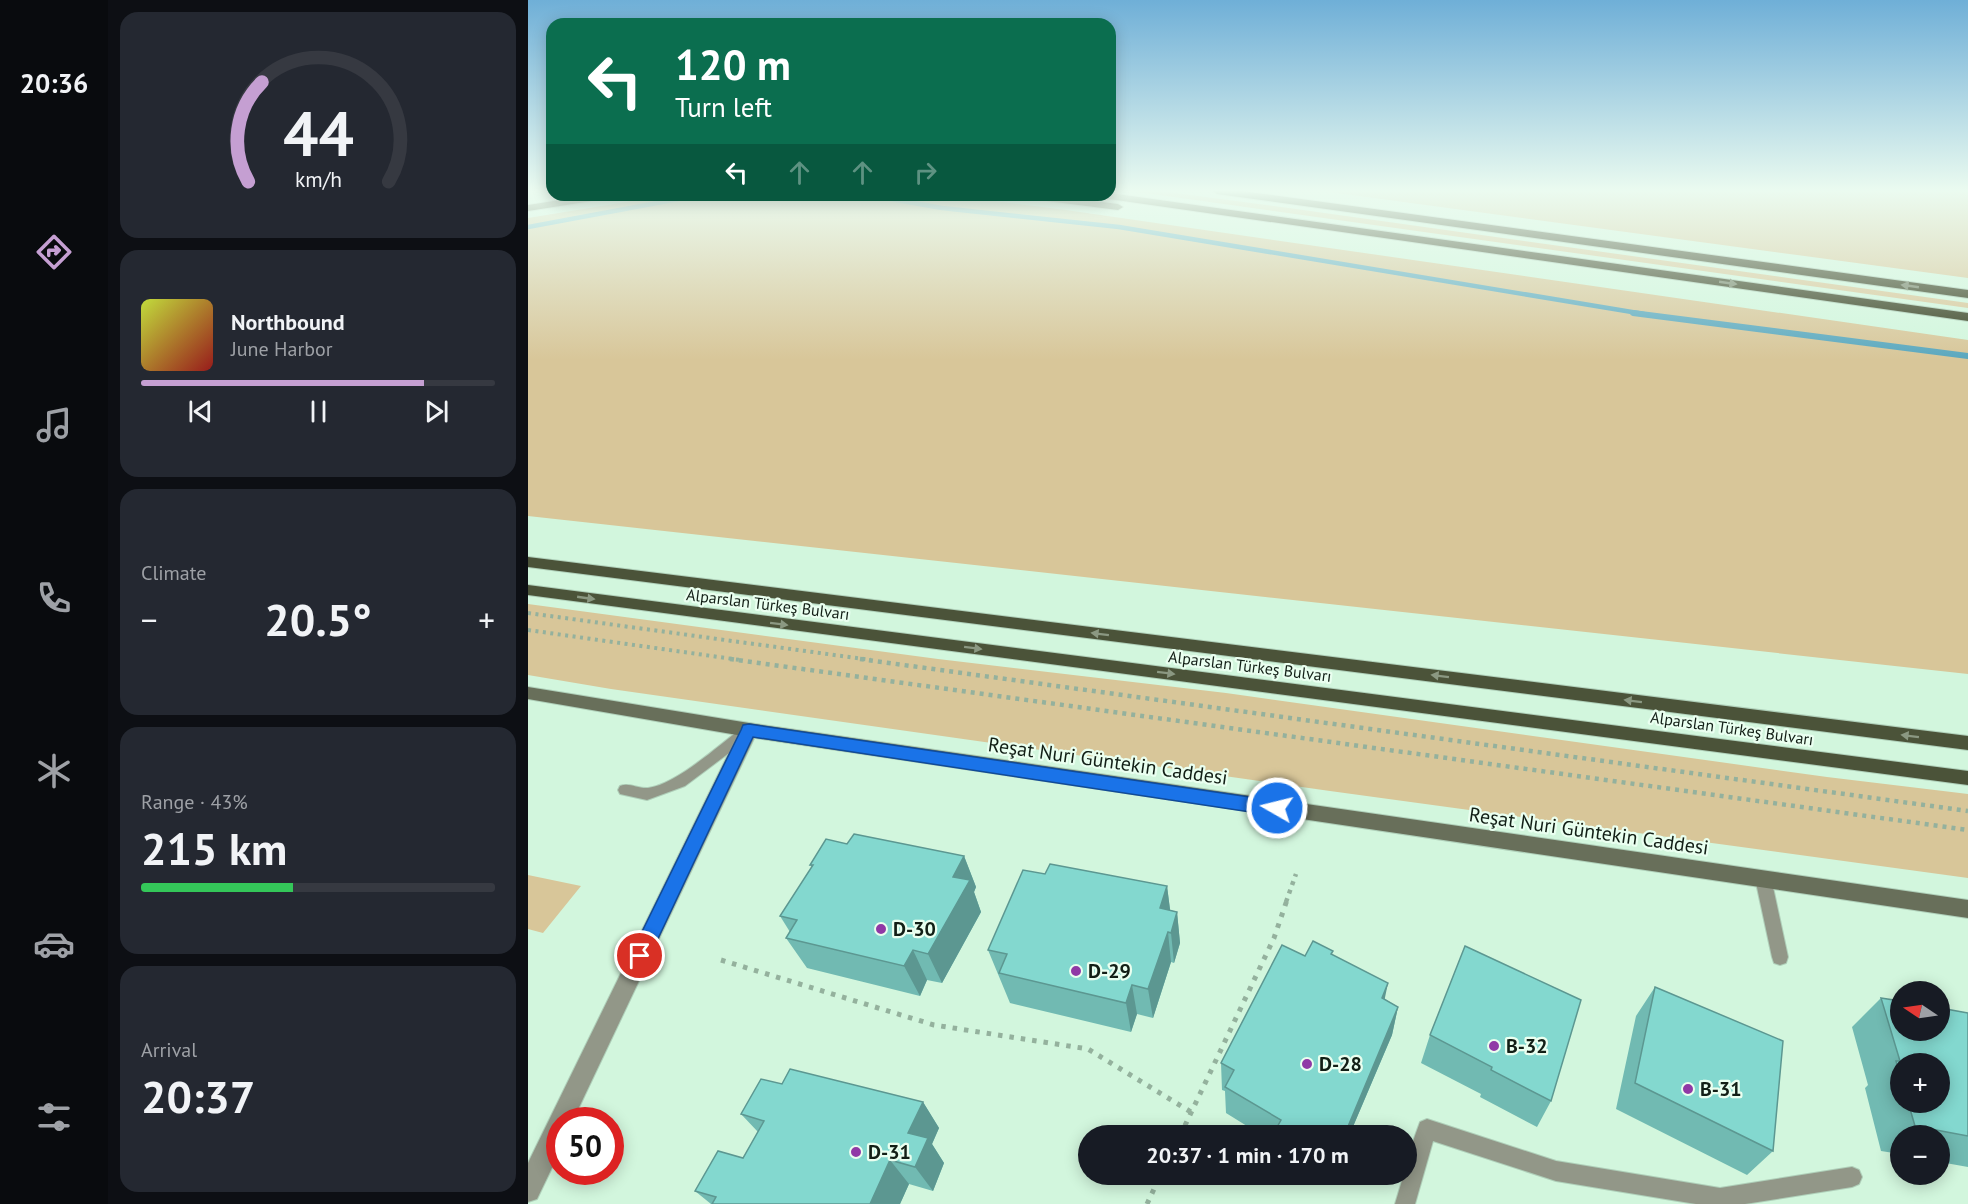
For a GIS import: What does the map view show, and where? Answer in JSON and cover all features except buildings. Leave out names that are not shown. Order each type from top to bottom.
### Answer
[{"type":"highway","points":[[1470,247],[1968,317]]},
{"type":"highway","points":[[1627,247],[1968,294]]},
{"type":"main road","name":"Alparslan Türkeş Bulvarı","points":[[528,562],[1968,743]]},
{"type":"main road","name":"Alparslan Türkeş Bulvarı","points":[[528,590],[1968,778]]},
{"type":"main road","name":"Reşat Nuri Güntekin Caddesi","points":[[528,693],[749,730],[1968,909]]},
{"type":"street","points":[[567,1107],[749,730]]},
{"type":"street","points":[[528,1190],[546,1152]]},
{"type":"lane","points":[[625,790],[647,794],[680,782],[749,730]]},
{"type":"lane","points":[[1763,878],[1780,957]]},
{"type":"lane","points":[[1406,1204],[1427,1129],[1556,1171],[1692,1199],[1720,1198],[1851,1177]]},
{"type":"path","points":[[528,613],[1968,811]]},
{"type":"path","points":[[528,630],[1167,721],[1968,830]]},
{"type":"path","points":[[1185,1125],[1274,938],[1296,874]]},
{"type":"path","points":[[721,960],[934,1024],[1088,1049],[1191,1112]]},
{"type":"path","points":[[1147,1204],[1156,1185]]},
{"type":"shaded area","points":[[528,247],[1324,247],[1968,340],[1968,674],[528,516]]},
{"type":"shaded area","points":[[1533,247],[1569,247],[1968,303],[1968,308]]},
{"type":"shaded area","points":[[1739,247],[1968,247],[1968,278]]},
{"type":"shaded area","points":[[528,604],[938,659],[1226,693],[1827,777],[1968,794],[1968,878],[1330,791],[611,689],[528,675]]},
{"type":"shaded area","points":[[528,875],[581,886],[543,933],[528,929]]},
{"type":"waterway","points":[[1241,247],[1644,314]]},
{"type":"waterway","points":[[1633,313],[1968,356]]},
{"type":"place","name":"D-30","points":[[881,929]]},
{"type":"place","name":"D-29","points":[[1076,971]]},
{"type":"place","name":"B-32","points":[[1494,1046]]},
{"type":"place","name":"D-28","points":[[1307,1064]]},
{"type":"place","name":"B-31","points":[[1688,1089]]},
{"type":"place","name":"D-31","points":[[856,1152]]},
{"type":"route","points":[[640,956],[749,730],[1277,808]]}]
